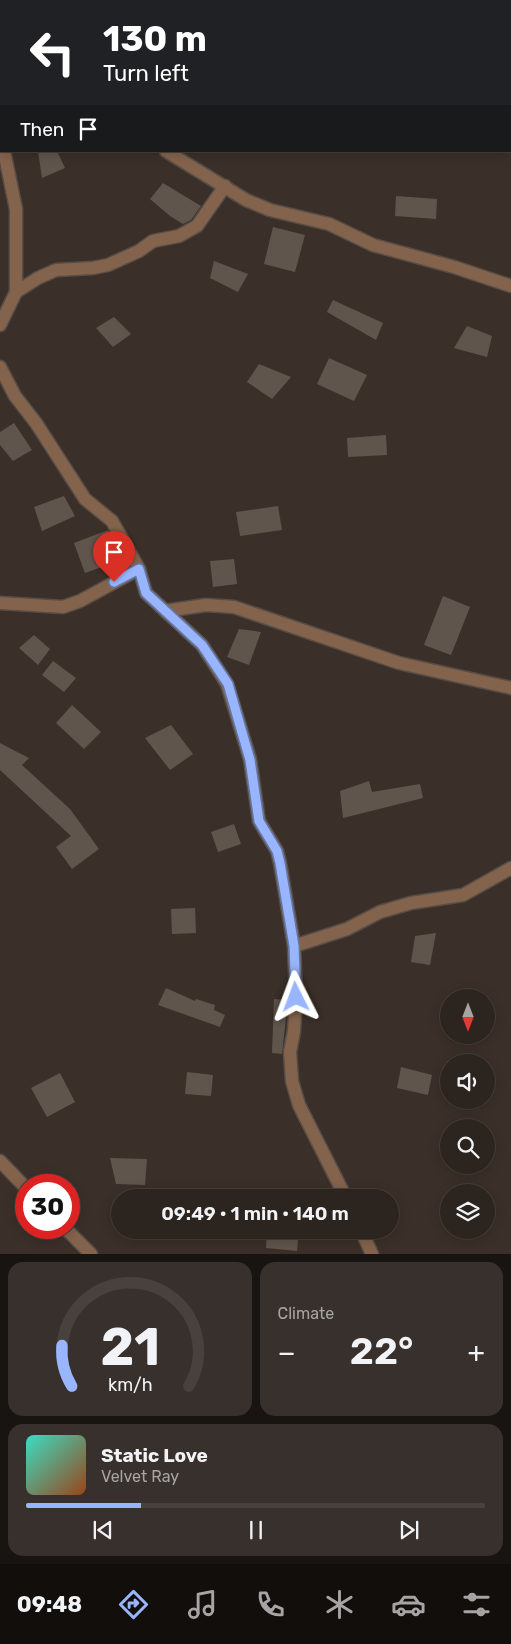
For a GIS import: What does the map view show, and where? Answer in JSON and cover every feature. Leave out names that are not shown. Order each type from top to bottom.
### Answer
[{"type":"street","points":[[0,325],[16,292],[16,209],[4,152]]},
{"type":"street","points":[[168,152],[246,200],[270,210],[329,224],[373,245],[454,266],[511,286]]},
{"type":"street","points":[[16,292],[38,278],[56,270],[93,268],[108,265],[139,251],[153,241],[179,236],[197,226],[225,186]]},
{"type":"street","points":[[0,367],[15,396],[36,423],[85,499],[112,521],[139,569],[146,593],[202,645],[228,684],[250,760],[259,821],[278,857],[294,946],[296,997],[294,1030],[290,1052],[292,1080],[300,1105],[342,1189]]},
{"type":"street","points":[[0,603],[63,607],[80,601],[139,569]]},
{"type":"street","points":[[165,611],[206,606],[234,607],[399,663],[511,688]]},
{"type":"street","points":[[294,946],[347,929],[388,910],[411,903],[463,895],[511,868]]},
{"type":"street","points":[[0,1161],[15,1177]]},
{"type":"street","points":[[75,1239],[91,1254]]},
{"type":"street","points":[[365,1239],[372,1254]]},
{"type":"building","points":[[38,152],[57,152],[65,168],[42,178]]},
{"type":"building","points":[[163,183],[201,206],[191,220],[183,224],[150,199]]},
{"type":"building","points":[[396,196],[437,199],[436,219],[395,216]]},
{"type":"building","points":[[273,227],[305,235],[295,272],[264,264]]},
{"type":"building","points":[[214,261],[248,274],[238,292],[210,278]]},
{"type":"building","points":[[333,300],[383,323],[376,340],[327,312]]},
{"type":"building","points":[[114,317],[131,334],[113,347],[96,328]]},
{"type":"building","points":[[467,326],[492,336],[487,357],[454,348]]},
{"type":"building","points":[[329,358],[367,375],[354,401],[317,384]]},
{"type":"building","points":[[259,364],[291,377],[272,399],[247,382]]},
{"type":"building","points":[[14,423],[32,450],[13,461],[0,445],[0,432]]},
{"type":"building","points":[[386,435],[387,455],[348,457],[347,438]]},
{"type":"building","points":[[64,496],[75,516],[42,531],[34,507]]},
{"type":"building","points":[[278,506],[282,530],[240,536],[236,512]]},
{"type":"building","points":[[108,530],[124,559],[85,573],[74,543]]},
{"type":"building","points":[[234,559],[237,584],[213,587],[210,561]]},
{"type":"building","points":[[443,596],[470,607],[451,655],[424,645]]},
{"type":"building","points":[[239,629],[261,632],[249,665],[227,657]]},
{"type":"building","points":[[34,635],[50,649],[38,665],[19,648]]},
{"type":"building","points":[[53,661],[76,678],[64,692],[42,675]]},
{"type":"building","points":[[72,705],[101,732],[84,749],[56,723]]},
{"type":"building","points":[[171,725],[193,754],[170,770],[145,738]]},
{"type":"building","points":[[0,743],[29,758],[22,765],[70,809],[99,849],[72,869],[56,847],[71,836],[0,770]]},
{"type":"building","points":[[369,781],[372,792],[420,784],[423,798],[343,818],[340,791]]},
{"type":"building","points":[[234,824],[241,844],[218,852],[211,832]]},
{"type":"building","points":[[195,908],[196,933],[172,934],[171,909]]},
{"type":"building","points":[[436,933],[430,965],[411,962],[415,936]]},
{"type":"building","points":[[166,988],[195,1001],[196,999],[215,1005],[214,1010],[225,1015],[220,1027],[158,1005]]},
{"type":"building","points":[[274,999],[288,1000],[282,1054],[272,1053]]},
{"type":"building","points":[[401,1067],[432,1075],[428,1095],[397,1088]]},
{"type":"building","points":[[187,1072],[213,1075],[211,1096],[185,1094]]},
{"type":"building","points":[[60,1073],[75,1102],[47,1117],[31,1088]]},
{"type":"building","points":[[110,1158],[147,1159],[145,1185],[116,1184]]},
{"type":"building","points":[[266,1239],[298,1239],[297,1251],[266,1248]]},
{"type":"route","points":[[114,582],[139,569],[146,593],[202,645],[228,684],[233,708],[250,760],[254,779],[255,806],[259,821],[277,851],[280,863],[284,898],[294,946],[296,997]]}]
